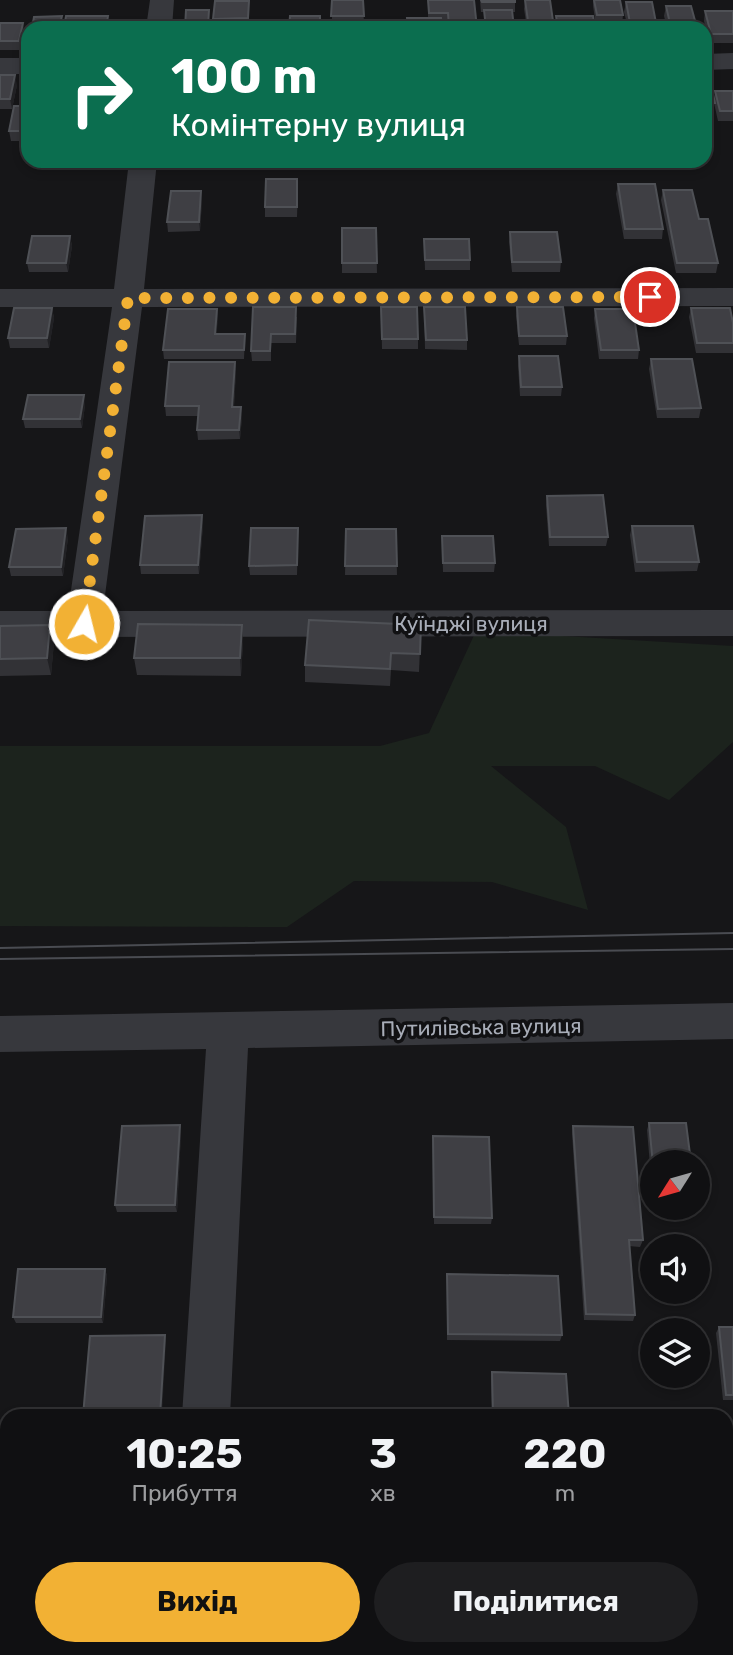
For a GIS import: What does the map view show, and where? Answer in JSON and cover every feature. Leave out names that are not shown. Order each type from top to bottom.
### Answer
[{"type":"street","points":[[160,21],[162,0]]},
{"type":"street","points":[[712,61],[733,61]]},
{"type":"street","points":[[0,66],[21,66]]},
{"type":"street","points":[[84,624],[128,298],[142,168]]},
{"type":"street","points":[[0,298],[733,297]]},
{"type":"street","name":"Куїнджі вулиця","points":[[0,624],[733,623]]},
{"type":"street","name":"Путилівська вулиця","points":[[0,1034],[733,1021]]},
{"type":"street","points":[[206,1409],[228,1032]]},
{"type":"shaded area","points":[[476,631],[733,646],[733,742],[669,800],[595,766],[491,766],[566,827],[588,910],[492,882],[354,881],[287,927],[0,926],[0,746],[380,746],[429,733]]},
{"type":"building","points":[[332,0],[363,0],[364,16],[331,16]]},
{"type":"building","points":[[428,0],[474,0],[476,21],[449,21],[448,13],[429,13]]},
{"type":"building","points":[[481,0],[515,0],[515,2],[482,2]]},
{"type":"building","points":[[525,0],[550,0],[553,21],[528,21]]},
{"type":"building","points":[[594,0],[620,0],[623,15],[597,15]]},
{"type":"building","points":[[215,1],[249,1],[248,18],[213,19]]},
{"type":"building","points":[[626,2],[652,2],[656,21],[630,21]]},
{"type":"building","points":[[666,6],[691,6],[695,21],[669,21]]},
{"type":"building","points":[[186,10],[209,10],[208,21],[185,21]]},
{"type":"building","points":[[484,10],[512,10],[513,21],[485,21]]},
{"type":"building","points":[[705,11],[733,11],[733,34],[712,34],[712,21],[708,21]]},
{"type":"building","points":[[62,16],[61,21],[33,21],[34,17]]},
{"type":"building","points":[[66,16],[108,16],[107,21],[65,21]]},
{"type":"building","points":[[290,16],[320,16],[320,21],[290,21]]},
{"type":"building","points":[[556,16],[593,16],[594,21],[557,21]]},
{"type":"building","points":[[407,18],[441,18],[441,21],[407,21]]},
{"type":"building","points":[[0,23],[21,23],[19,41],[0,41]]},
{"type":"building","points":[[0,75],[15,75],[10,99],[0,99]]},
{"type":"building","points":[[715,91],[733,91],[733,111],[720,111]]},
{"type":"building","points":[[14,106],[21,106],[21,131],[9,131]]},
{"type":"building","points":[[266,179],[297,179],[297,207],[265,207]]},
{"type":"building","points":[[618,184],[655,184],[663,229],[625,229]]},
{"type":"building","points":[[663,190],[692,190],[699,219],[708,219],[718,263],[677,263]]},
{"type":"building","points":[[171,191],[201,191],[199,222],[167,222]]},
{"type":"building","points":[[342,228],[376,228],[377,263],[342,263]]},
{"type":"building","points":[[510,232],[557,232],[561,262],[512,262]]},
{"type":"building","points":[[32,236],[70,236],[66,263],[27,263]]},
{"type":"building","points":[[424,239],[469,239],[470,260],[425,260]]},
{"type":"building","points":[[253,307],[296,307],[295,334],[271,334],[270,351],[251,351]]},
{"type":"building","points":[[381,307],[417,307],[418,339],[382,339]]},
{"type":"building","points":[[424,307],[465,307],[467,340],[426,340]]},
{"type":"building","points":[[517,307],[563,307],[567,336],[519,336]]},
{"type":"building","points":[[14,308],[52,308],[47,338],[8,338]]},
{"type":"building","points":[[691,308],[730,308],[733,343],[697,343]]},
{"type":"building","points":[[168,309],[217,309],[215,334],[245,334],[244,350],[163,350]]},
{"type":"building","points":[[595,309],[633,309],[639,350],[601,350]]},
{"type":"building","points":[[519,356],[558,356],[562,387],[521,387]]},
{"type":"building","points":[[651,359],[692,359],[701,408],[658,409]]},
{"type":"building","points":[[169,362],[235,362],[232,407],[241,407],[239,430],[197,430],[199,406],[165,406]]},
{"type":"building","points":[[28,395],[84,395],[80,419],[23,419]]},
{"type":"building","points":[[603,495],[608,537],[550,537],[547,496]]},
{"type":"building","points":[[202,515],[198,565],[140,565],[145,516]]},
{"type":"building","points":[[632,526],[693,526],[699,562],[637,562]]},
{"type":"building","points":[[66,528],[61,567],[9,567],[16,529]]},
{"type":"building","points":[[251,528],[298,528],[297,565],[249,566]]},
{"type":"building","points":[[346,529],[396,529],[397,566],[345,566]]},
{"type":"building","points":[[442,536],[493,536],[495,563],[443,563]]},
{"type":"building","points":[[309,620],[421,625],[420,654],[391,653],[390,669],[305,665]]},
{"type":"building","points":[[138,624],[242,625],[240,658],[134,658]]},
{"type":"building","points":[[50,625],[47,658],[0,659],[0,626]]},
{"type":"building","points":[[649,1123],[686,1123],[689,1150],[652,1150]]},
{"type":"building","points":[[180,1125],[175,1205],[115,1205],[122,1126]]},
{"type":"building","points":[[573,1126],[633,1127],[642,1234],[640,1234],[640,1240],[629,1240],[635,1315],[586,1314]]},
{"type":"building","points":[[433,1136],[489,1137],[492,1218],[434,1217]]},
{"type":"building","points":[[18,1269],[105,1269],[101,1317],[13,1317]]},
{"type":"building","points":[[447,1274],[558,1276],[562,1335],[448,1334]]},
{"type":"building","points":[[719,1327],[733,1327],[733,1395],[726,1395]]},
{"type":"building","points":[[165,1335],[160,1409],[84,1409],[90,1336]]},
{"type":"building","points":[[492,1372],[566,1374],[568,1409],[493,1409]]},
{"type":"tram line","points":[[0,948],[733,933]]},
{"type":"tram line","points":[[0,959],[733,949]]},
{"type":"route","points":[[84,624],[128,298],[650,297]]}]
